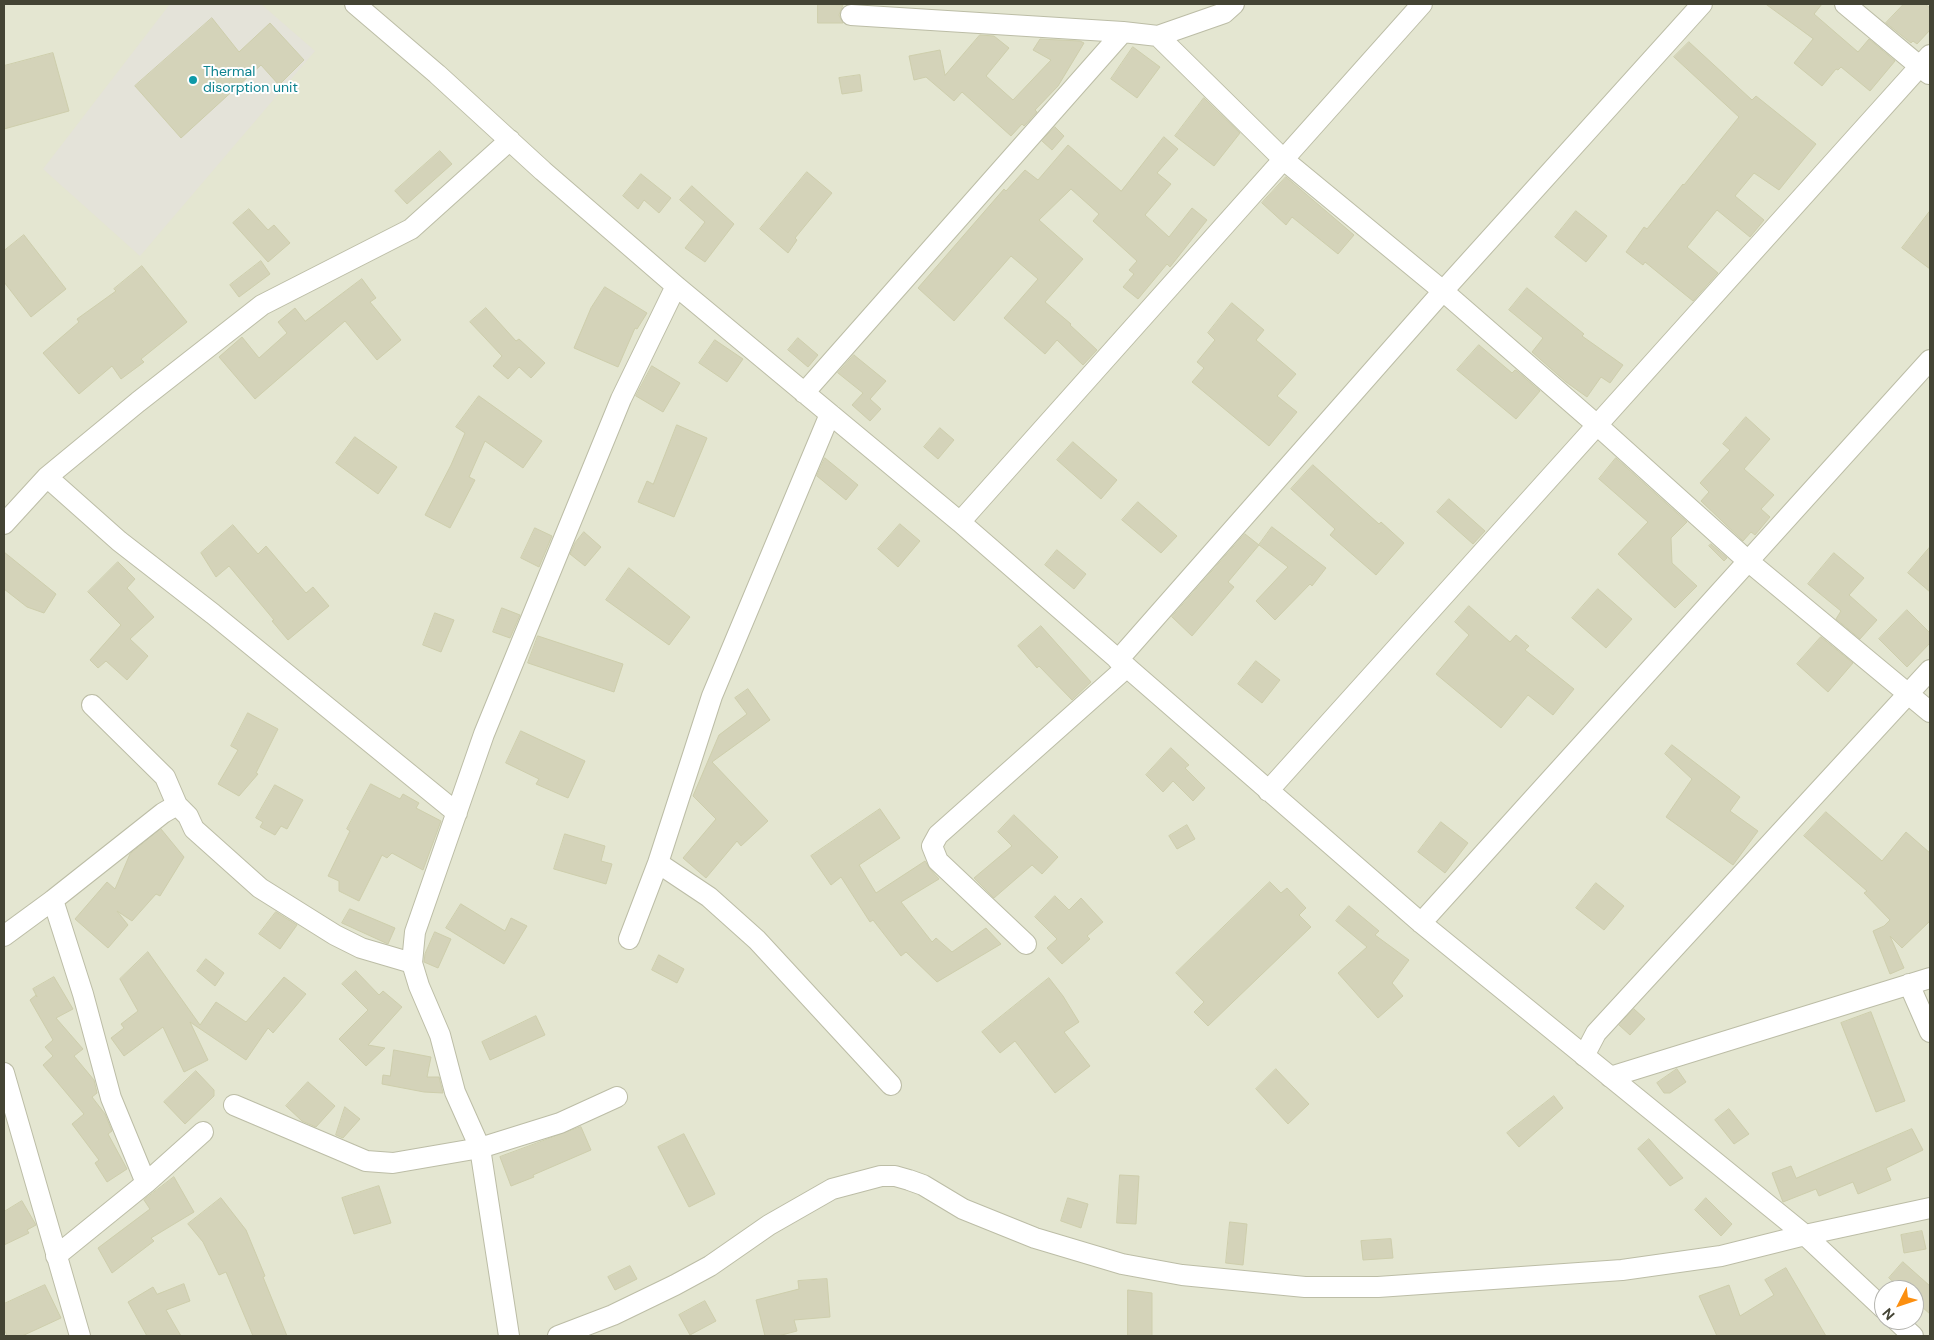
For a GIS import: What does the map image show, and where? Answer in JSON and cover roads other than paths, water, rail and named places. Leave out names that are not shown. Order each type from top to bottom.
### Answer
[{"type":"street","points":[[355,4],[437,74],[676,286],[960,522],[1421,923],[1805,1236],[1874,1300]]},
{"type":"street","points":[[851,15],[1123,32],[1158,36],[1224,13],[1234,4]]},
{"type":"street","points":[[960,522],[1422,4]]},
{"type":"street","points":[[1026,944],[938,861],[932,846],[938,835],[1122,663],[1443,291],[1702,4]]},
{"type":"street","points":[[1268,791],[1597,425],[1927,65],[1845,4]]},
{"type":"street","points":[[804,393],[1123,32]]},
{"type":"street","points":[[1158,36],[1284,160],[1443,291],[1597,425],[1748,561],[1930,712]]},
{"type":"street","points":[[4,524],[47,477],[138,402],[262,305],[411,229],[510,140]]},
{"type":"street","points":[[509,1336],[480,1148],[455,1092],[440,1035],[412,963],[415,932],[484,734],[622,399],[676,286]]},
{"type":"street","points":[[1421,923],[1930,360]]},
{"type":"street","points":[[630,939],[658,863],[712,696],[830,414]]},
{"type":"street","points":[[47,477],[119,541],[214,614],[457,813]]},
{"type":"street","points":[[1584,1056],[1596,1033],[1930,670]]},
{"type":"street","points":[[92,705],[165,777],[177,805],[188,816],[194,830],[260,888],[335,935],[361,948],[412,963]]},
{"type":"street","points":[[4,936],[53,900],[163,813],[177,805]]},
{"type":"street","points":[[658,863],[709,897],[757,940],[891,1085]]},
{"type":"street","points":[[53,900],[83,994],[112,1098],[146,1183]]},
{"type":"street","points":[[1610,1077],[1930,978]]},
{"type":"street","points":[[1909,984],[1930,1032]]},
{"type":"street","points":[[4,1073],[80,1336]]},
{"type":"street","points":[[234,1105],[366,1161],[393,1163],[480,1148],[560,1123],[617,1098]]},
{"type":"street","points":[[56,1256],[146,1183],[203,1132]]},
{"type":"street","points":[[558,1336],[613,1315],[675,1285],[710,1266],[769,1225],[832,1189],[881,1176],[895,1176],[909,1180],[922,1185],[963,1209],[1035,1238],[1122,1264],[1201,1277],[1305,1287],[1378,1287],[1622,1270],[1721,1256],[1930,1208]]},
{"type":"place","name":"Thermal disorption unit","points":[[193,80]]}]
